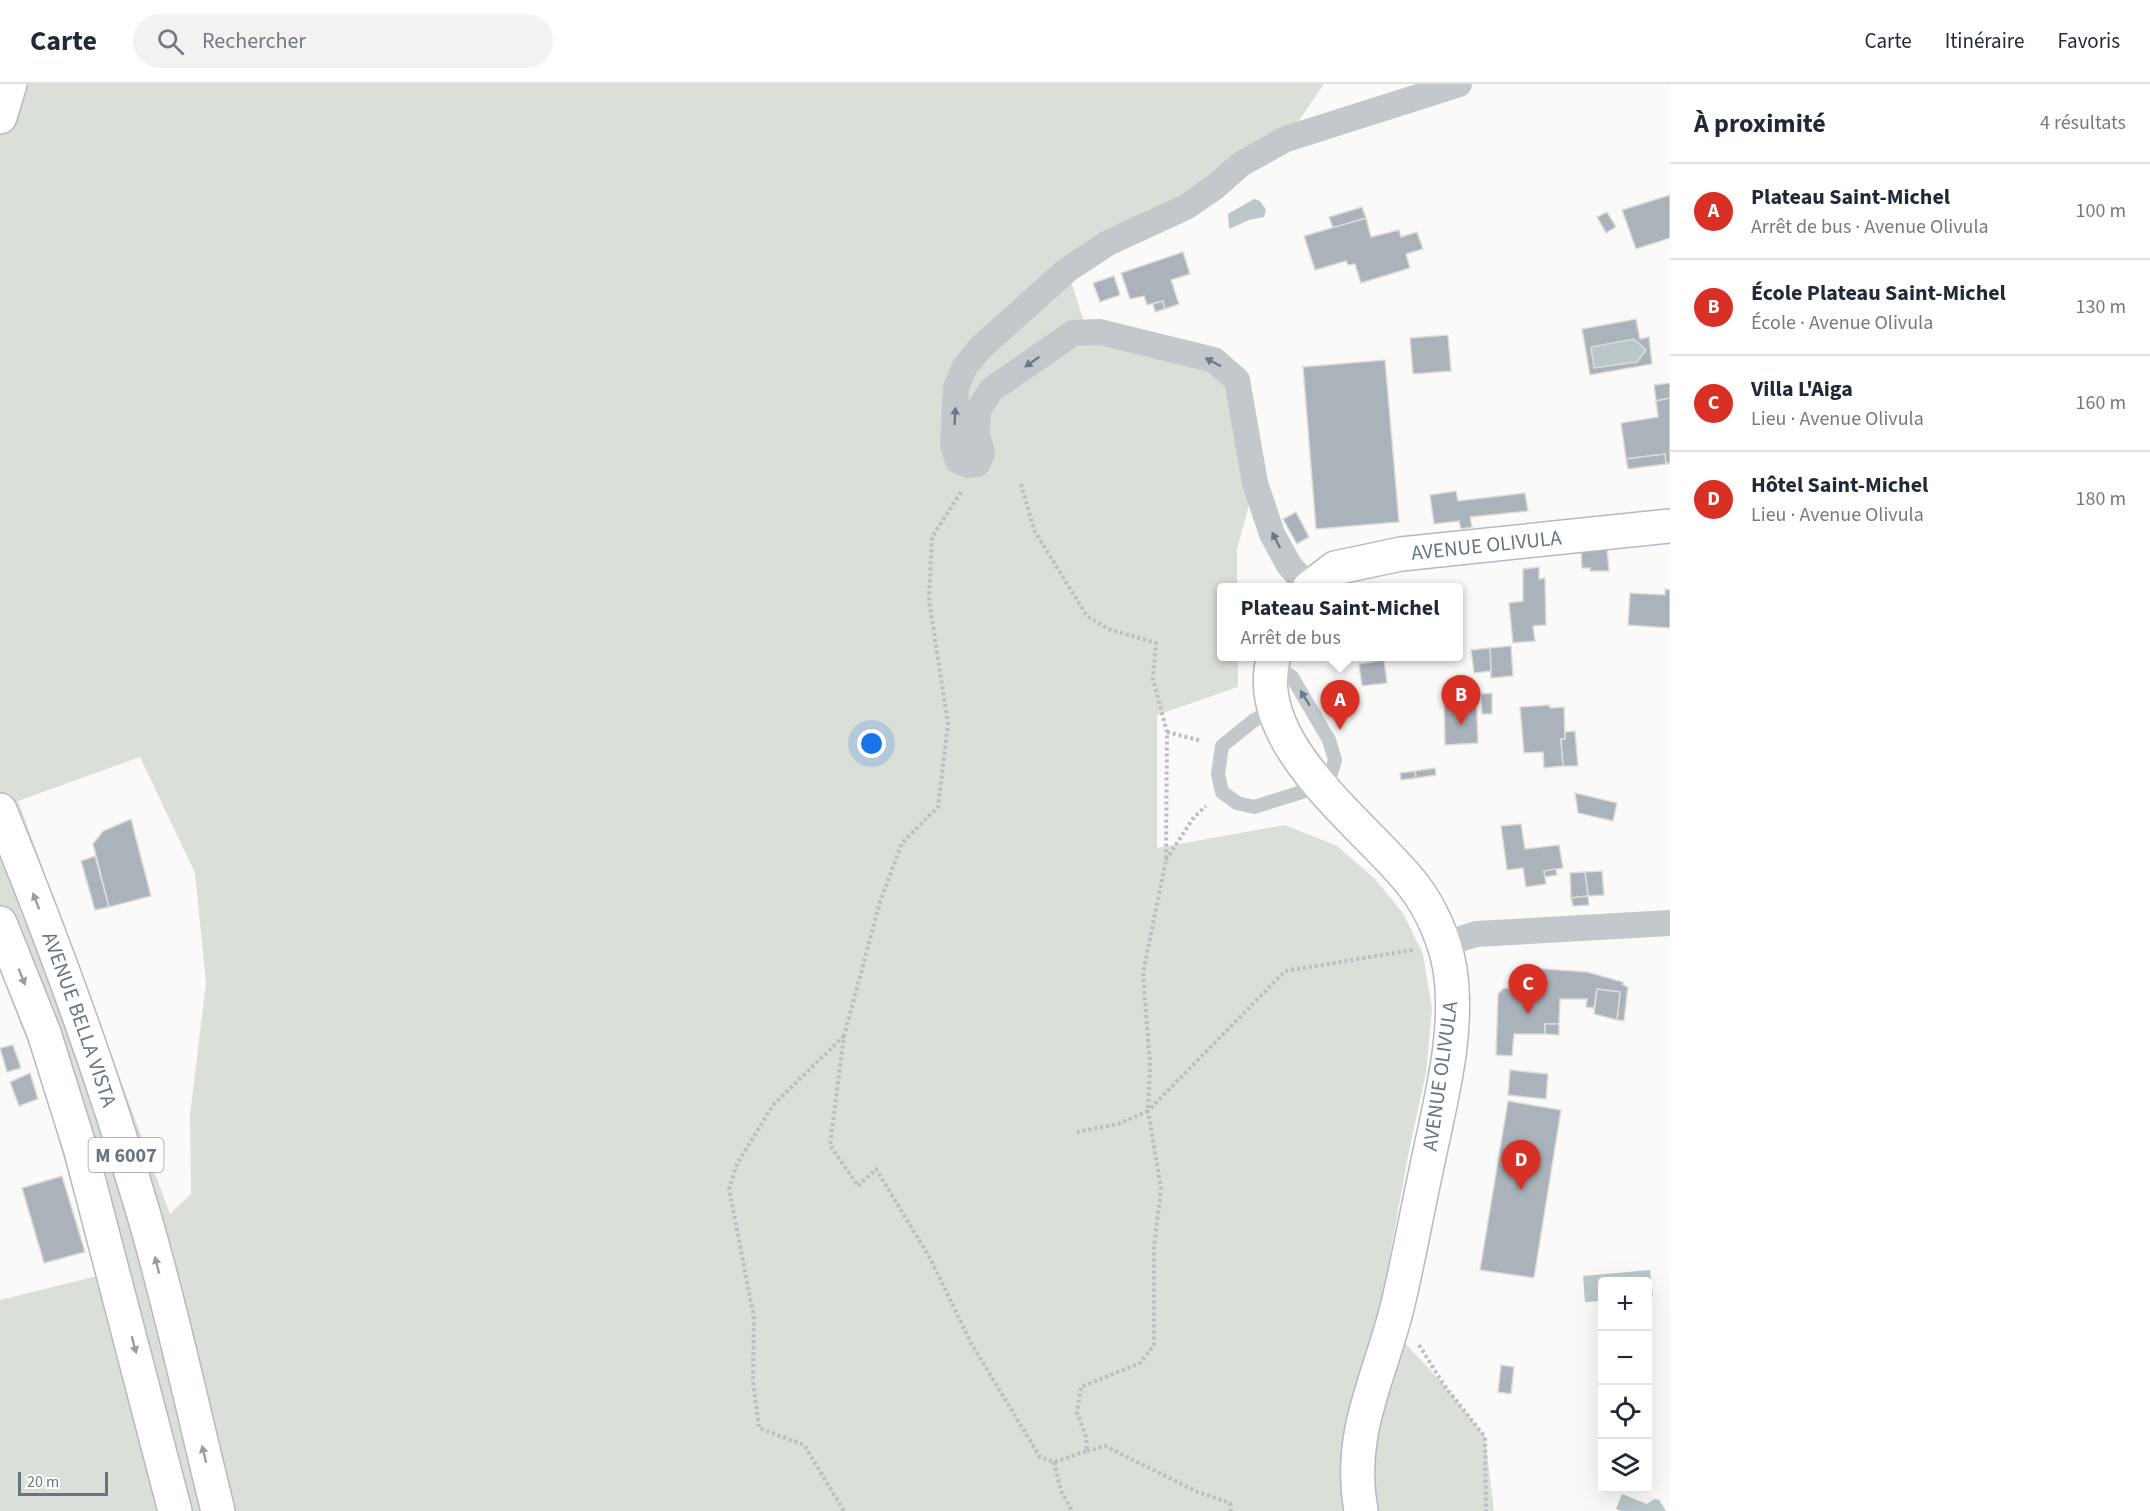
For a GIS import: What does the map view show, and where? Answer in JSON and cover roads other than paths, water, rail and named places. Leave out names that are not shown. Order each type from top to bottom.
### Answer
[{"type":"main road","points":[[0,117],[10,84]]},
{"type":"main road","name":"AVENUE OLIVULA","points":[[1316,583],[1335,568],[1401,554],[1670,526]]},
{"type":"main road","name":"AVENUE OLIVULA","points":[[1273,661],[1269,684],[1273,710],[1293,748],[1321,786],[1413,886],[1445,944],[1454,1002],[1432,1139],[1397,1308],[1360,1427],[1357,1467],[1361,1511]]},
{"type":"main road","name":"AVENUE BELLA VISTA","points":[[0,810],[95,1060],[144,1214],[218,1511]]},
{"type":"main road","name":"AVENUE BELLA VISTA","points":[[0,923],[44,1033],[57,1076],[101,1226],[175,1511]]},
{"type":"main road","points":[[57,1076],[95,1060]]},
{"type":"main road","points":[[101,1226],[144,1214]]},
{"type":"street","points":[[1305,583],[1289,565],[1272,534],[1255,483],[1237,380],[1214,360],[1100,332],[1073,333],[991,390],[978,410],[977,435],[982,453],[977,464],[968,465],[958,461],[953,445],[956,388],[964,368],[980,348],[1067,270],[1108,243],[1186,207],[1215,187],[1241,164],[1286,139],[1459,84]]},
{"type":"street","points":[[1445,944],[1476,934],[1670,923]]},
{"type":"lane","points":[[1273,710],[1253,721],[1222,746],[1218,774],[1222,792],[1237,803],[1254,807],[1321,786],[1334,772],[1335,760],[1329,740],[1292,677],[1274,661]]},
{"type":"place","name":"École Plateau Saint-Michel","points":[[1461,725]]},
{"type":"place","name":"Plateau Saint-Michel","points":[[1340,730]]},
{"type":"place","name":"Villa L'Aiga","points":[[1528,1014]]},
{"type":"place","name":"Hôtel Saint-Michel","points":[[1521,1190]]}]
